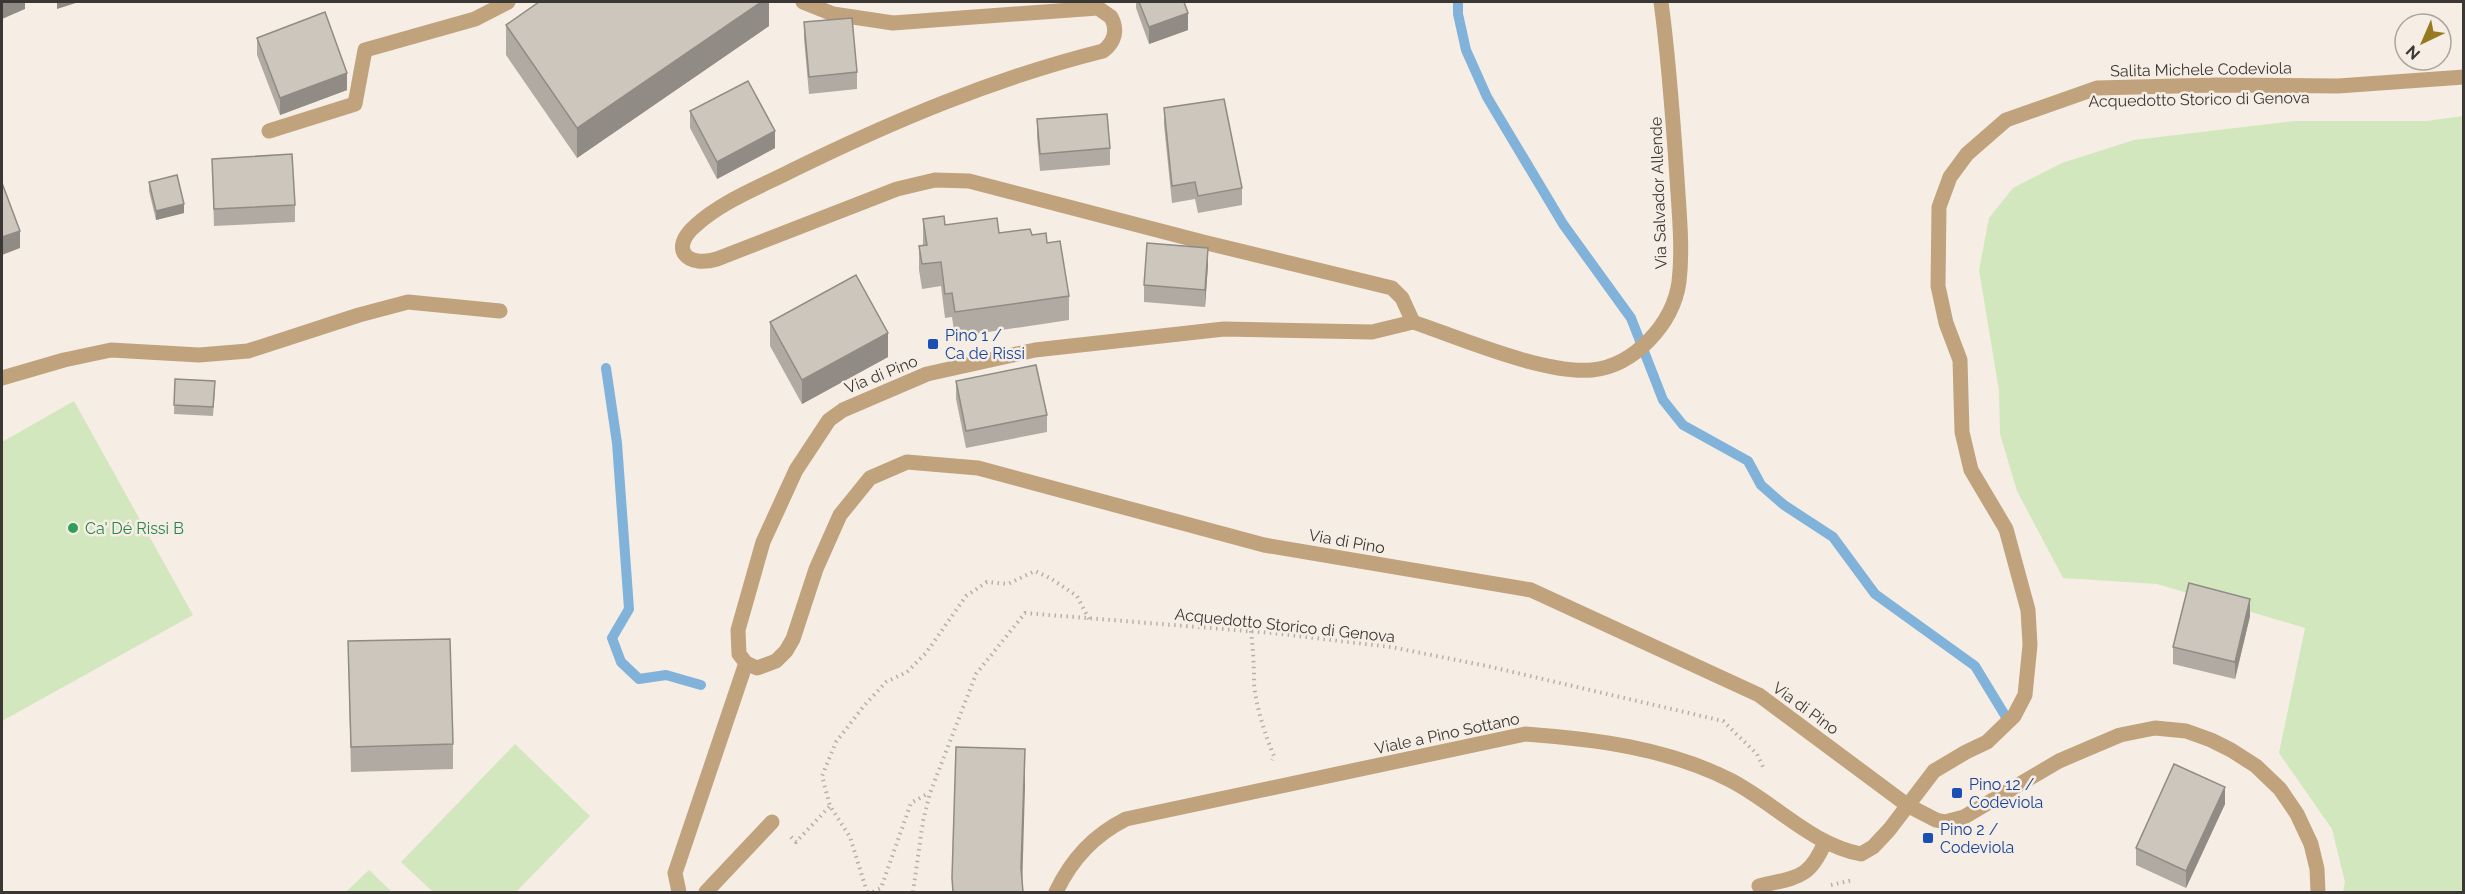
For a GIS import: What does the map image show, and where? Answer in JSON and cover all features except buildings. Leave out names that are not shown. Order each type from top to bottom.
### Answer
[{"type":"street","points":[[269,130],[355,104],[365,50],[475,19],[508,2]]},
{"type":"street","points":[[803,2],[833,14],[893,23],[1098,8],[1111,17],[1115,32],[1109,46],[1103,51],[1049,64],[877,129],[725,204],[705,217],[684,238],[682,247],[685,255],[692,261],[699,263],[717,259],[897,189],[935,180],[969,182],[1392,288],[1402,298],[1413,322]]},
{"type":"street","name":"Via Salvador Allende","points":[[1413,322],[1535,363],[1592,370],[1615,364],[1651,339],[1672,306],[1679,283],[1680,228],[1671,73],[1661,2]]},
{"type":"street","name":"Salita Michele Codeviola","points":[[1907,805],[1934,771],[1987,742],[2014,716],[2025,695],[2030,645],[2028,610],[2006,529],[1971,470],[1962,432],[1960,360],[1946,324],[1938,286],[1939,207],[1950,177],[1967,154],[2006,120],[2097,88],[2215,85],[2338,86],[2463,77]]},
{"type":"street","points":[[2,378],[64,360],[111,350],[199,355],[248,351],[359,315],[408,302],[500,311]]},
{"type":"street","name":"Via di Pino","points":[[1413,322],[1372,332],[1224,329],[1035,350],[927,374],[843,410],[829,420],[796,470],[764,542],[738,630],[740,654],[746,663],[757,668],[776,661],[786,651],[793,639],[816,569],[840,515],[870,478],[907,462],[978,468],[1264,545],[1531,590],[1759,695],[1907,805],[1936,820],[1956,820],[2060,761],[2120,735],[2155,728],[2186,731],[2232,750],[2256,766],[2280,789],[2297,814],[2311,844],[2317,870],[2318,892]]},
{"type":"street","points":[[679,892],[675,873],[746,663]]},
{"type":"street","name":"Viale a Pino Sottano","points":[[1056,892],[1076,858],[1108,828],[1126,819],[1525,734],[1587,739],[1693,763],[1732,781],[1825,842],[1861,854],[1873,847],[1889,830],[1907,805]]},
{"type":"street","points":[[706,892],[772,822]]},
{"type":"street","points":[[1759,886],[1802,876],[1816,861],[1825,842]]},
{"type":"path","points":[[867,892],[850,837],[830,806],[822,776],[836,742],[863,707],[886,682],[907,672],[926,653],[966,596],[987,582],[1008,584],[1035,571],[1077,596],[1089,619]]},
{"type":"path","name":"Acquedotto Storico di Genova","points":[[913,892],[923,821],[930,793],[976,674],[1025,614],[1251,631],[1391,647],[1487,666],[1723,721],[1757,754],[1767,776]]},
{"type":"path","points":[[1251,631],[1256,667],[1254,684],[1267,742],[1274,756],[1270,765],[1275,787]]},
{"type":"path","points":[[873,892],[881,888],[911,803],[930,793]]},
{"type":"path","points":[[772,822],[796,842],[830,806]]},
{"type":"green space","points":[[2463,116],[2463,892],[2343,892],[2345,882],[2332,829],[2279,753],[2305,628],[2157,584],[2063,578],[2017,491],[2000,434],[1999,391],[1979,270],[1989,218],[2013,188],[2062,163],[2134,140],[2295,121],[2426,121]]},
{"type":"green space","name":"Ca' Dé Rissi B","points":[[74,401],[193,615],[2,721],[2,442]]},
{"type":"green space","points":[[515,744],[590,816],[516,892],[433,892],[401,862]]},
{"type":"green space","points":[[369,870],[392,892],[346,892]]},
{"type":"waterway","points":[[1458,2],[1458,14],[1466,50],[1487,97],[1563,224],[1631,318],[1663,400],[1683,425],[1748,461],[1761,485],[1784,505],[1833,537],[1875,594],[1975,666],[2006,717]]},
{"type":"waterway","points":[[606,368],[617,443],[629,609],[612,638],[621,662],[639,679],[666,675],[701,685]]},
{"type":"place","name":"Pino 1 / Ca de Rissi","points":[[933,344]]},
{"type":"place","name":"Ca' Dé Rissi B","points":[[73,528]]},
{"type":"place","name":"Pino 12 / Codeviola","points":[[1957,793]]},
{"type":"place","name":"Pino 2 / Codeviola","points":[[1928,838]]}]
